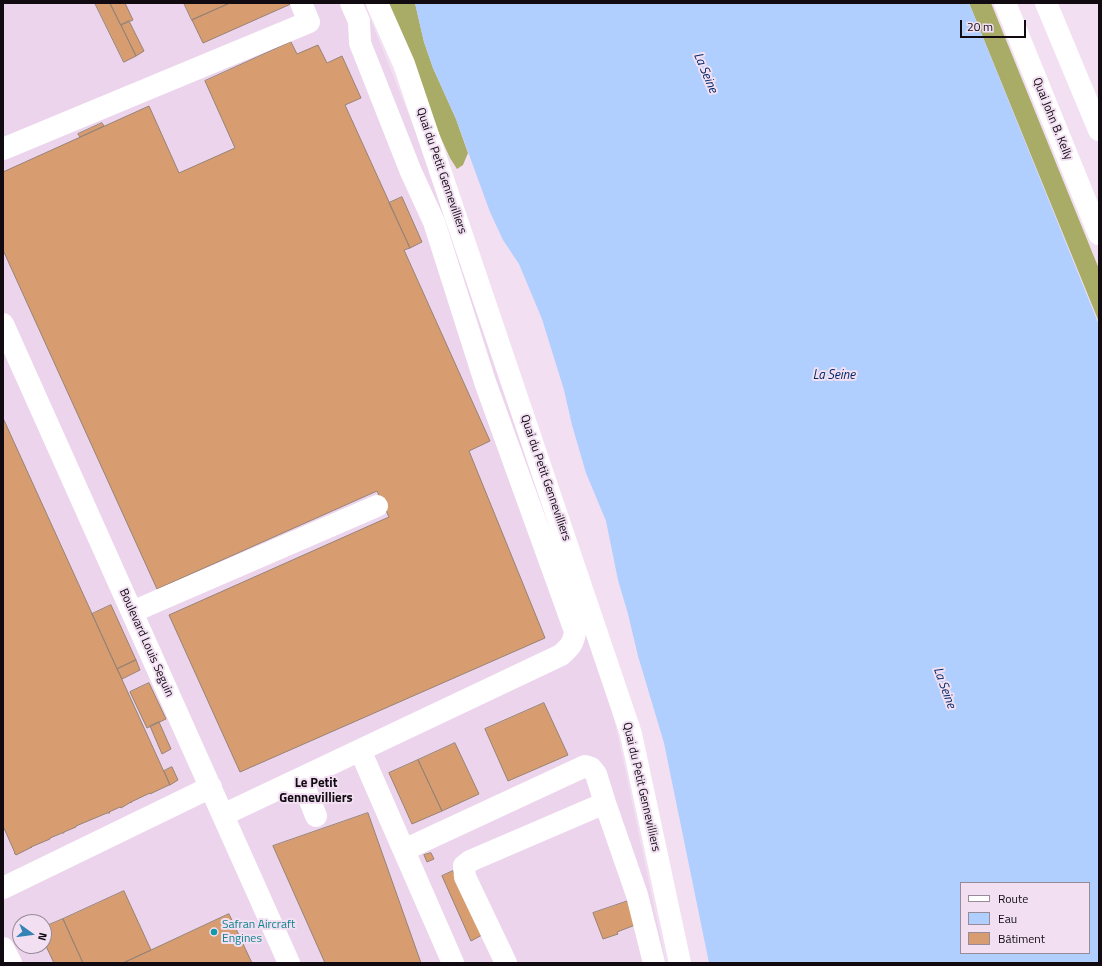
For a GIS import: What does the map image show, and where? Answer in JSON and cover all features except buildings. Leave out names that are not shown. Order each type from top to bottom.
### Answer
[{"type":"street","points":[[3,148],[310,22],[301,3]]},
{"type":"street","points":[[223,815],[561,655],[571,647],[574,640],[575,630],[486,382],[434,222],[410,172],[360,43],[358,22],[351,3]]},
{"type":"street","name":"Quai du Petit Gennevilliers","points":[[377,3],[407,71],[631,734],[680,963]]},
{"type":"street","name":"Quai John B. Kelly","points":[[1005,3],[1099,234]]},
{"type":"street","points":[[1046,3],[1099,130]]},
{"type":"street","name":"Boulevard Louis Seguin","points":[[3,324],[289,963]]},
{"type":"street","points":[[132,612],[377,506]]},
{"type":"street","points":[[360,750],[453,963]]},
{"type":"street","points":[[404,850],[585,766],[591,768],[596,774],[637,895],[654,963]]},
{"type":"street","points":[[301,778],[316,816]]},
{"type":"street","points":[[3,888],[211,788]]},
{"type":"street","points":[[506,963],[465,876],[464,866],[470,861],[605,804]]},
{"type":"street","points":[[3,948],[10,963]]},
{"type":"shaded area","name":"Safran Aircraft Engines","points":[[3,3],[364,3],[423,150],[599,650],[666,963],[3,963]]},
{"type":"green space","points":[[388,3],[415,3],[424,42],[433,68],[456,119],[468,153],[463,165],[457,169],[450,158],[430,114]]},
{"type":"green space","points":[[969,3],[991,3],[1099,269],[1099,322]]},
{"type":"water","name":"La Seine","points":[[415,3],[969,3],[1099,325],[1099,963],[709,963],[664,743],[638,656],[618,580],[606,521],[586,473],[572,425],[564,390],[542,319],[519,264],[503,240],[490,212],[456,119],[433,68],[424,42]]},
{"type":"place","name":"Safran Aircraft Engines","points":[[214,932]]},
{"type":"district","name":"Le Petit Gennevilliers","points":[[316,792]]}]
